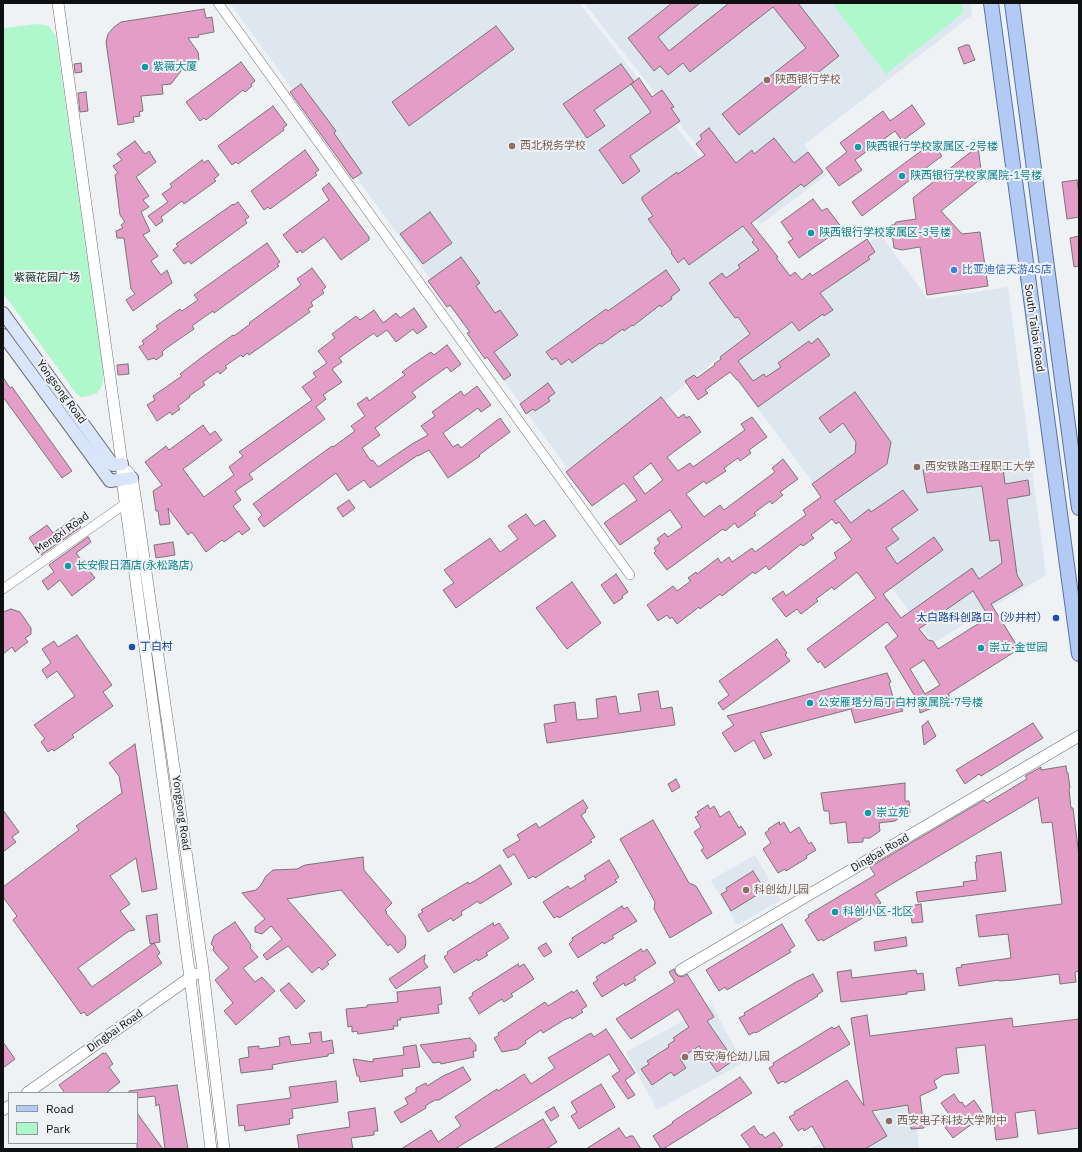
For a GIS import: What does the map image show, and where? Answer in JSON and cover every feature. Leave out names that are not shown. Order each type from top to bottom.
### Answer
[{"type":"main road","name":"South Taibai Road","points":[[991,3],[1079,654]]},
{"type":"main road","name":"South Taibai Road","points":[[1012,3],[1079,508]]},
{"type":"main road","name":"Yongsong Road","points":[[3,313],[113,465],[122,464]]},
{"type":"main road","name":"Yongsong Road","points":[[3,335],[110,481],[127,479]]},
{"type":"street","points":[[58,3],[122,464]]},
{"type":"street","points":[[218,3],[630,575]]},
{"type":"street","name":"Yongsong Road","points":[[122,464],[127,479],[131,503],[203,970],[224,1149]]},
{"type":"street","name":"Yongsong Road","points":[[131,503],[211,1149]]},
{"type":"street","name":"Mengxi Road","points":[[3,589],[131,503]]},
{"type":"street","name":"Dingbai Road","points":[[681,970],[1079,736]]},
{"type":"street","name":"Dingbai Road","points":[[28,1092],[203,970]]},
{"type":"shaded area","name":"西北税务学校","points":[[230,3],[579,3],[803,289],[573,476]]},
{"type":"shaded area","name":"陕西银行学校","points":[[584,3],[971,3],[972,15],[804,145],[826,175],[760,225]]},
{"type":"shaded area","name":"西安铁路工程职工大学","points":[[880,234],[928,299],[1008,287],[1046,575],[933,643],[721,359]]},
{"type":"shaded area","name":"科创幼儿园","points":[[755,855],[781,900],[737,925],[711,880]]},
{"type":"shaded area","name":"西安海伦幼儿园","points":[[712,1005],[743,1063],[657,1110],[626,1052]]},
{"type":"shaded area","name":"西安电子科技大学附中","points":[[914,1094],[919,1149],[810,1149]]},
{"type":"green space","points":[[832,3],[962,3],[963,13],[886,74]]},
{"type":"green space","name":"紫薇花园广场","points":[[38,24],[49,26],[56,37],[103,369],[103,382],[101,388],[97,393],[85,397],[80,397],[76,393],[3,293],[3,28]]},
{"type":"building","points":[[672,3],[700,3],[658,37],[669,51],[729,3],[798,3],[839,56],[739,135],[722,114],[806,48],[773,7],[690,72],[683,63],[668,75],[660,66],[654,71],[628,38]]},
{"type":"building","name":"紫薇大厦","points":[[204,9],[206,18],[212,17],[214,32],[198,35],[199,37],[188,38],[198,52],[199,60],[179,63],[181,71],[171,84],[162,85],[163,94],[141,96],[143,111],[139,112],[140,116],[133,117],[134,122],[118,125],[106,42],[108,34],[121,22]]},
{"type":"building","points":[[496,26],[514,49],[409,126],[392,102]]},
{"type":"building","points":[[969,45],[975,60],[964,64],[958,48]]},
{"type":"building","points":[[241,62],[255,81],[251,84],[252,86],[245,92],[243,90],[206,120],[204,118],[200,121],[186,102]]},
{"type":"building","points":[[81,63],[82,72],[75,73],[74,64]]},
{"type":"building","points":[[621,64],[634,82],[594,110],[605,126],[587,138],[563,104]]},
{"type":"building","points":[[639,78],[652,97],[662,90],[674,107],[671,108],[680,121],[630,156],[640,171],[623,184],[599,150],[651,112],[631,84]]},
{"type":"building","points":[[301,84],[336,131],[334,133],[362,173],[353,179],[290,92]]},
{"type":"building","points":[[86,92],[88,111],[80,112],[78,93]]},
{"type":"building","name":"陕西银行学校家属区-2号楼","points":[[912,105],[925,124],[902,141],[895,131],[855,160],[862,170],[839,186],[826,168],[847,152],[840,143],[883,111],[890,121]]},
{"type":"building","points":[[273,106],[287,125],[283,128],[284,130],[238,164],[236,162],[232,165],[218,146]]},
{"type":"building","points":[[709,128],[736,163],[752,150],[754,154],[774,138],[794,163],[808,152],[823,172],[804,187],[801,184],[751,223],[778,257],[776,258],[790,276],[795,272],[802,280],[810,273],[812,276],[867,239],[875,252],[868,257],[870,259],[820,293],[833,310],[824,316],[823,314],[799,331],[792,322],[738,361],[753,381],[764,374],[766,377],[781,367],[778,363],[809,341],[811,344],[818,338],[830,355],[758,407],[738,380],[730,372],[705,390],[708,393],[698,400],[685,381],[694,375],[697,378],[715,365],[714,364],[721,359],[720,357],[750,334],[738,317],[735,318],[709,283],[722,273],[726,278],[740,268],[738,265],[759,250],[752,242],[754,240],[743,226],[689,265],[684,258],[678,263],[671,253],[672,252],[648,219],[653,216],[642,200],[642,197],[677,172],[678,174],[705,155],[696,144],[702,139],[700,135]]},
{"type":"building","points":[[135,141],[145,154],[149,151],[156,162],[136,177],[149,196],[143,200],[149,207],[141,212],[150,231],[143,235],[158,256],[151,261],[161,275],[167,270],[172,283],[133,311],[126,300],[135,294],[131,289],[124,238],[117,238],[116,231],[123,228],[121,225],[125,222],[120,215],[115,175],[118,173],[113,166],[122,160],[117,154]]},
{"type":"building","name":"陕西银行学校家属院-1号楼","points":[[932,143],[942,156],[862,216],[852,202]]},
{"type":"building","name":"比亚迪信天游4S店","points":[[978,146],[982,178],[941,211],[962,234],[980,232],[988,286],[927,295],[920,247],[902,250],[894,248],[891,225],[894,225],[896,222],[916,219],[913,198]]},
{"type":"building","points":[[305,150],[319,170],[315,173],[317,175],[270,209],[268,207],[264,210],[251,191]]},
{"type":"building","points":[[202,160],[204,163],[208,160],[219,175],[214,179],[216,181],[184,204],[182,201],[161,217],[163,221],[156,226],[148,216],[168,202],[162,194],[172,187],[170,184]]},
{"type":"building","points":[[1077,180],[1079,217],[1067,219],[1062,182]]},
{"type":"building","points":[[329,183],[369,237],[369,240],[341,260],[324,237],[302,253],[301,250],[297,253],[283,235],[329,200],[322,189]]},
{"type":"building","name":"陕西银行学校家属区-3号楼","points":[[813,199],[822,211],[827,208],[842,228],[799,258],[788,242],[793,239],[781,222]]},
{"type":"building","points":[[238,202],[249,217],[245,220],[247,223],[191,264],[189,261],[184,264],[173,250],[178,246],[176,244]]},
{"type":"building","points":[[430,212],[452,243],[423,264],[400,234]]},
{"type":"building","points":[[1079,236],[1079,266],[1074,267],[1070,238]]},
{"type":"building","points":[[267,243],[280,262],[277,264],[279,266],[214,313],[213,311],[192,326],[194,329],[165,349],[162,352],[163,355],[156,360],[154,358],[148,360],[139,347],[144,344],[142,341],[158,329],[156,326],[180,309],[182,311],[198,300],[194,295]]},
{"type":"building","points":[[461,257],[480,283],[476,286],[495,313],[500,310],[518,335],[494,352],[511,375],[504,380],[487,357],[485,359],[467,333],[470,332],[450,305],[447,307],[428,281]]},
{"type":"building","points":[[312,268],[326,287],[322,290],[324,293],[311,302],[313,306],[308,309],[310,312],[249,355],[247,353],[243,357],[241,355],[225,366],[227,368],[220,374],[218,371],[203,382],[205,385],[178,406],[180,409],[172,415],[170,412],[157,421],[147,405],[155,400],[153,396],[182,376],[180,374],[202,357],[233,335],[234,336],[250,324],[249,323],[301,285],[297,279]]},
{"type":"building","points":[[666,270],[680,290],[671,297],[672,299],[661,307],[660,305],[633,326],[632,325],[624,331],[623,329],[572,363],[569,359],[561,365],[556,358],[552,360],[546,352],[606,309],[608,311]]},
{"type":"building","points":[[414,308],[427,327],[417,334],[413,329],[396,342],[387,330],[377,337],[374,333],[339,358],[342,362],[332,369],[342,382],[323,395],[326,399],[316,407],[325,419],[249,474],[253,479],[235,491],[241,500],[233,506],[250,529],[242,535],[239,531],[224,542],[222,540],[206,552],[192,532],[188,535],[168,508],[170,524],[160,525],[153,491],[162,485],[145,462],[166,446],[169,450],[203,425],[210,435],[215,431],[222,440],[183,469],[204,497],[234,475],[229,467],[243,456],[239,452],[312,400],[302,387],[316,377],[313,373],[327,363],[318,351],[335,338],[332,334],[356,316],[360,320],[374,310],[383,323],[396,313],[400,318]]},
{"type":"building","points":[[447,345],[461,364],[451,372],[447,367],[412,392],[416,397],[375,428],[380,435],[362,448],[371,461],[373,460],[378,467],[428,435],[421,426],[435,416],[432,412],[461,391],[464,396],[477,386],[491,405],[481,412],[478,408],[443,433],[453,447],[458,444],[461,448],[500,418],[510,432],[479,455],[480,456],[448,478],[429,450],[418,455],[370,488],[364,480],[348,491],[336,473],[264,527],[258,519],[262,515],[253,504],[355,431],[351,426],[365,416],[357,404],[367,397],[369,401],[405,375],[402,372],[413,364],[431,352],[434,355]]},
{"type":"building","points":[[128,364],[129,374],[118,375],[117,365]]},
{"type":"building","points":[[3,377],[10,388],[12,387],[72,471],[62,478],[3,397]]},
{"type":"building","points":[[548,383],[555,393],[548,398],[550,401],[535,411],[533,409],[526,414],[520,404]]},
{"type":"building","points":[[855,392],[891,442],[887,464],[834,501],[851,523],[869,509],[871,512],[903,490],[918,510],[891,529],[899,539],[886,548],[897,564],[934,537],[943,550],[883,594],[901,618],[972,568],[979,579],[1002,563],[999,540],[990,541],[982,486],[927,493],[923,470],[1002,460],[1005,484],[1028,480],[1030,495],[1007,499],[1017,575],[1023,585],[991,604],[1019,649],[948,694],[952,700],[920,713],[919,703],[885,647],[898,636],[887,622],[825,668],[820,661],[818,663],[807,649],[876,598],[857,572],[834,590],[832,587],[816,599],[818,601],[801,614],[797,609],[786,617],[772,599],[783,591],[786,596],[837,558],[834,553],[852,540],[839,522],[836,524],[832,519],[811,535],[814,538],[803,546],[801,544],[769,570],[766,566],[755,574],[753,572],[722,596],[720,594],[700,609],[699,607],[677,624],[672,617],[670,619],[667,615],[658,621],[647,605],[673,586],[677,591],[691,581],[688,578],[696,572],[697,574],[718,558],[721,563],[729,557],[732,562],[752,548],[755,552],[806,515],[803,510],[821,497],[812,484],[855,453],[856,442],[843,423],[830,433],[819,418]],"holes":[[[973,591],[989,617],[938,649],[933,641],[928,640],[919,629]],[[924,660],[940,685],[925,694],[910,669]]]},
{"type":"building","points":[[661,397],[678,418],[684,414],[686,418],[689,416],[701,432],[667,457],[678,471],[690,463],[693,467],[745,430],[741,424],[752,417],[767,437],[749,450],[751,453],[740,461],[738,458],[724,468],[726,471],[706,484],[704,481],[686,494],[704,517],[720,505],[724,510],[775,472],[772,468],[783,459],[798,479],[780,492],[783,495],[772,504],[770,501],[754,513],[756,515],[738,528],[735,523],[725,531],[723,529],[667,570],[654,553],[656,551],[654,548],[660,543],[657,539],[665,533],[668,537],[682,527],[670,510],[620,545],[604,523],[637,500],[624,483],[592,506],[566,472]],"holes":[[[651,463],[663,480],[645,494],[633,477]]]},
{"type":"building","points":[[349,500],[355,508],[343,517],[337,508]]},
{"type":"building","points":[[526,514],[535,526],[544,520],[556,536],[456,608],[443,590],[454,583],[444,570],[490,538],[500,552],[518,539],[508,526]]},
{"type":"building","points":[[74,518],[81,527],[41,555],[29,538],[47,525],[53,533]]},
{"type":"building","points":[[88,537],[91,542],[76,553],[95,578],[72,596],[60,580],[48,590],[42,581],[54,572],[49,565]]},
{"type":"building","points":[[173,542],[175,555],[156,558],[154,545]]},
{"type":"building","points":[[616,574],[628,592],[622,596],[623,598],[614,604],[601,585]]},
{"type":"building","points":[[572,582],[601,623],[567,649],[536,608]]},
{"type":"building","points":[[11,609],[20,612],[31,628],[31,634],[25,638],[28,642],[15,652],[12,647],[3,654],[3,612]]},
{"type":"building","points":[[77,635],[112,685],[103,692],[113,706],[72,735],[74,737],[63,745],[54,751],[52,749],[48,752],[41,742],[45,739],[34,725],[75,696],[57,671],[47,678],[42,670],[51,663],[42,649],[54,641],[58,647]]},
{"type":"building","points":[[777,639],[787,653],[785,655],[790,661],[723,710],[718,703],[729,695],[719,681]]},
{"type":"building","name":"公安雁塔分局丁白村家属院-7号楼","points":[[887,673],[891,682],[889,683],[895,704],[899,702],[903,711],[855,723],[851,709],[760,733],[772,755],[764,759],[754,740],[735,752],[722,733],[734,725],[727,716]]},
{"type":"building","points":[[658,691],[661,709],[672,707],[675,725],[547,743],[544,724],[556,722],[554,705],[575,702],[577,720],[598,718],[596,699],[616,696],[619,714],[641,711],[638,694]]},
{"type":"building","points":[[928,721],[936,736],[924,745],[922,726]]},
{"type":"building","points":[[1033,723],[1043,738],[981,776],[979,774],[965,784],[956,770]]},
{"type":"building","points":[[135,744],[157,889],[142,892],[136,858],[110,876],[130,904],[120,911],[135,930],[129,931],[78,968],[92,987],[154,943],[160,953],[157,956],[162,963],[87,1016],[84,1012],[81,1014],[13,920],[17,916],[3,897],[3,887],[79,830],[76,826],[122,793],[119,776],[109,763]]},
{"type":"building","points":[[1066,766],[1079,856],[1079,971],[1075,972],[1076,982],[1060,984],[1059,974],[959,986],[956,968],[962,967],[961,965],[1011,958],[1008,934],[979,937],[976,915],[1062,904],[1052,822],[1042,823],[1038,797],[875,894],[881,903],[876,906],[878,909],[823,941],[822,939],[818,941],[805,920],[809,917],[808,915],[875,875],[870,867],[984,800],[987,803],[1027,779],[1025,776],[1041,767],[1041,770]]},
{"type":"building","points":[[676,779],[680,787],[672,792],[668,784]]},
{"type":"building","name":"崇立苑","points":[[905,783],[905,801],[909,801],[910,813],[906,813],[895,821],[879,823],[880,831],[870,838],[863,838],[863,842],[848,843],[846,822],[830,824],[829,811],[824,811],[821,793]]},
{"type":"building","points":[[583,800],[588,808],[585,810],[586,812],[581,815],[595,837],[590,840],[592,842],[535,878],[533,876],[529,879],[514,854],[508,858],[503,850],[520,840],[517,835],[536,823],[539,828]]},
{"type":"building","points":[[708,805],[710,809],[714,806],[720,817],[729,811],[739,828],[741,826],[746,834],[707,859],[701,850],[704,848],[694,832],[701,827],[695,817],[699,815],[697,812]]},
{"type":"building","points":[[3,810],[19,832],[12,837],[16,842],[3,852]]},
{"type":"building","points":[[653,820],[689,883],[696,886],[712,913],[670,938],[654,909],[655,902],[620,839]]},
{"type":"building","points":[[779,822],[780,825],[784,822],[790,833],[799,827],[809,844],[811,842],[816,850],[806,856],[807,858],[786,871],[785,869],[778,873],[763,849],[771,843],[765,833],[769,830],[768,829]]},
{"type":"building","points":[[1001,852],[1006,891],[918,902],[916,892],[964,886],[963,882],[977,880],[975,862],[977,862],[976,856]]},
{"type":"building","points":[[363,857],[364,870],[392,903],[385,910],[405,936],[405,947],[398,953],[390,944],[388,946],[341,890],[287,899],[336,955],[327,962],[329,964],[322,970],[319,967],[312,973],[288,946],[267,960],[263,955],[282,939],[271,926],[262,934],[255,932],[255,927],[265,919],[242,893],[256,890],[266,876],[273,870],[297,869],[305,865]]},
{"type":"building","points":[[609,860],[619,877],[615,880],[617,882],[559,918],[558,916],[554,918],[543,902],[568,886],[570,889],[586,879],[584,876]]},
{"type":"building","points":[[500,865],[512,884],[480,904],[478,901],[461,912],[462,915],[453,921],[451,918],[428,932],[418,915],[423,912],[421,910],[468,882],[469,884],[473,882]]},
{"type":"building","points":[[753,871],[765,890],[731,911],[721,894],[727,891],[726,888]]},
{"type":"building","points":[[921,904],[923,922],[912,923],[910,906]]},
{"type":"building","points":[[622,906],[624,909],[627,907],[637,921],[612,936],[614,938],[604,944],[603,942],[578,958],[569,944],[573,940],[572,938]]},
{"type":"building","points":[[157,914],[160,942],[150,944],[146,916]]},
{"type":"building","points":[[235,922],[251,945],[250,948],[258,957],[243,968],[255,982],[262,977],[275,991],[236,1025],[224,1011],[233,1003],[215,980],[229,968],[213,950],[214,947],[211,944],[214,936]]},
{"type":"building","points":[[493,923],[494,926],[499,923],[509,938],[486,953],[488,955],[478,961],[477,959],[454,973],[444,957],[448,954],[447,952]]},
{"type":"building","points":[[782,924],[795,946],[789,950],[791,952],[727,990],[725,987],[719,991],[706,970]]},
{"type":"building","points":[[906,937],[907,946],[875,951],[874,942]]},
{"type":"building","points":[[546,943],[552,952],[544,957],[538,948]]},
{"type":"building","points":[[641,949],[643,952],[647,949],[656,963],[634,977],[636,980],[625,986],[624,983],[602,997],[593,983],[598,980],[596,977]]},
{"type":"building","points":[[425,955],[424,962],[428,967],[396,989],[389,979]]},
{"type":"building","points":[[518,964],[519,967],[524,964],[534,979],[511,994],[513,996],[504,1002],[502,999],[479,1014],[469,998],[473,995],[472,993]]},
{"type":"building","points":[[674,969],[678,976],[683,977],[687,974],[714,1017],[707,1021],[734,1060],[717,1072],[699,1046],[680,1059],[686,1068],[674,1076],[671,1072],[652,1085],[641,1069],[649,1064],[647,1061],[669,1047],[668,1045],[675,1040],[673,1038],[689,1027],[678,1009],[631,1039],[616,1019],[675,982],[669,972]]},
{"type":"building","points":[[851,970],[852,978],[916,970],[917,974],[923,973],[925,990],[907,992],[907,994],[841,1002],[837,972]]},
{"type":"building","points":[[813,974],[823,991],[817,995],[818,996],[756,1033],[755,1032],[749,1035],[739,1018],[745,1015],[744,1013],[796,982]]},
{"type":"building","points":[[289,983],[305,1001],[296,1009],[280,990]]},
{"type":"building","points":[[440,987],[442,1004],[438,1005],[439,1013],[400,1018],[401,1020],[397,1020],[398,1026],[393,1026],[394,1029],[358,1034],[357,1031],[352,1032],[352,1026],[348,1027],[346,1009],[398,1002],[397,992]]},
{"type":"building","points":[[577,990],[587,1006],[581,1010],[583,1012],[572,1019],[571,1017],[564,1020],[543,1033],[541,1030],[525,1041],[526,1043],[518,1049],[502,1052],[494,1038],[499,1035],[498,1033],[545,1002],[548,1006],[572,991],[573,993]]},
{"type":"building","points":[[867,1015],[870,1036],[1012,1018],[1013,1027],[1079,1019],[1079,1128],[1038,1134],[1035,1110],[1015,1113],[1018,1137],[996,1140],[985,1045],[956,1048],[959,1073],[943,1075],[934,1081],[937,1088],[920,1096],[924,1128],[911,1129],[908,1105],[872,1111],[887,1136],[865,1149],[825,1149],[812,1126],[804,1131],[803,1128],[798,1131],[789,1117],[795,1114],[794,1112],[847,1080],[864,1106],[851,1018]]},
{"type":"building","points":[[839,1026],[850,1044],[785,1083],[783,1081],[778,1084],[769,1068],[774,1065],[773,1063],[832,1027],[834,1029]]},
{"type":"building","points":[[606,1029],[635,1073],[625,1080],[635,1095],[628,1099],[612,1076],[620,1071],[609,1054],[455,1149],[401,1149],[431,1130],[438,1142],[461,1126],[455,1117],[483,1098],[497,1089],[498,1091],[524,1074],[531,1084],[555,1068],[548,1058],[591,1033],[594,1037]]},
{"type":"building","points":[[321,1032],[322,1042],[332,1040],[334,1053],[328,1054],[328,1056],[272,1065],[273,1069],[241,1073],[239,1059],[249,1057],[248,1047],[259,1046],[259,1049],[280,1046],[279,1038],[289,1036],[291,1045],[311,1043],[309,1033]]},
{"type":"building","points":[[470,1038],[476,1045],[476,1051],[473,1051],[474,1057],[441,1064],[440,1062],[433,1063],[420,1045]]},
{"type":"building","points":[[3,1042],[15,1059],[3,1068]]},
{"type":"building","points":[[416,1045],[420,1067],[402,1069],[403,1076],[360,1082],[353,1059],[373,1062],[373,1059],[404,1055],[403,1047]]},
{"type":"building","points":[[103,1053],[106,1053],[113,1064],[109,1067],[120,1082],[107,1092],[64,1092],[59,1085]]},
{"type":"building","points":[[463,1067],[471,1080],[439,1100],[435,1100],[425,1106],[426,1108],[401,1123],[394,1112],[408,1104],[405,1098],[416,1092],[416,1088],[426,1083],[427,1086],[443,1076]]},
{"type":"building","points":[[740,1077],[752,1093],[661,1149],[653,1136]]},
{"type":"building","points":[[336,1081],[338,1102],[292,1109],[293,1118],[289,1119],[290,1124],[245,1131],[244,1125],[239,1126],[237,1105],[291,1098],[289,1087]]},
{"type":"building","points":[[601,1084],[615,1107],[579,1129],[571,1116],[577,1112],[571,1102]]},
{"type":"building","points":[[177,1085],[188,1149],[165,1149],[159,1104],[156,1106],[155,1096],[138,1098],[138,1092],[129,1091]]},
{"type":"building","points":[[954,1094],[960,1103],[962,1102],[965,1107],[974,1100],[984,1115],[953,1138],[942,1123],[951,1117],[941,1103]]},
{"type":"building","points":[[554,1107],[559,1116],[551,1121],[545,1112]]},
{"type":"building","points":[[375,1108],[378,1131],[374,1131],[374,1135],[351,1138],[353,1149],[299,1149],[297,1135],[350,1127],[348,1112]]},
{"type":"building","points":[[138,1114],[163,1149],[137,1149],[138,1144]]},
{"type":"building","points":[[543,1119],[557,1142],[546,1149],[493,1149]]},
{"type":"building","points":[[754,1126],[760,1135],[762,1134],[765,1138],[774,1132],[783,1145],[778,1149],[751,1149],[741,1135]]},
{"type":"building","points":[[619,1128],[626,1138],[633,1136],[641,1149],[586,1149]]},
{"type":"place","name":"紫薇大厦","points":[[145,67]]},
{"type":"place","name":"陕西银行学校","points":[[767,80]]},
{"type":"place","name":"西北税务学校","points":[[512,146]]},
{"type":"place","name":"陕西银行学校家属区-2号楼","points":[[858,147]]},
{"type":"place","name":"陕西银行学校家属院-1号楼","points":[[902,176]]},
{"type":"place","name":"陕西银行学校家属区-3号楼","points":[[811,233]]},
{"type":"place","name":"比亚迪信天游4S店","points":[[954,270]]},
{"type":"place","name":"西安铁路工程职工大学","points":[[917,467]]},
{"type":"place","name":"长安假日酒店(永松路店)","points":[[68,566]]},
{"type":"place","name":"太白路科创路口（沙井村）","points":[[1056,618]]},
{"type":"place","name":"丁白村","points":[[132,647]]},
{"type":"place","name":"崇立·金世园","points":[[981,648]]},
{"type":"place","name":"公安雁塔分局丁白村家属院-7号楼","points":[[810,703]]},
{"type":"place","name":"崇立苑","points":[[868,813]]},
{"type":"place","name":"科创幼儿园","points":[[746,890]]},
{"type":"place","name":"科创小区-北区","points":[[835,912]]},
{"type":"place","name":"西安海伦幼儿园","points":[[685,1057]]},
{"type":"place","name":"西安电子科技大学附中","points":[[889,1121]]}]
